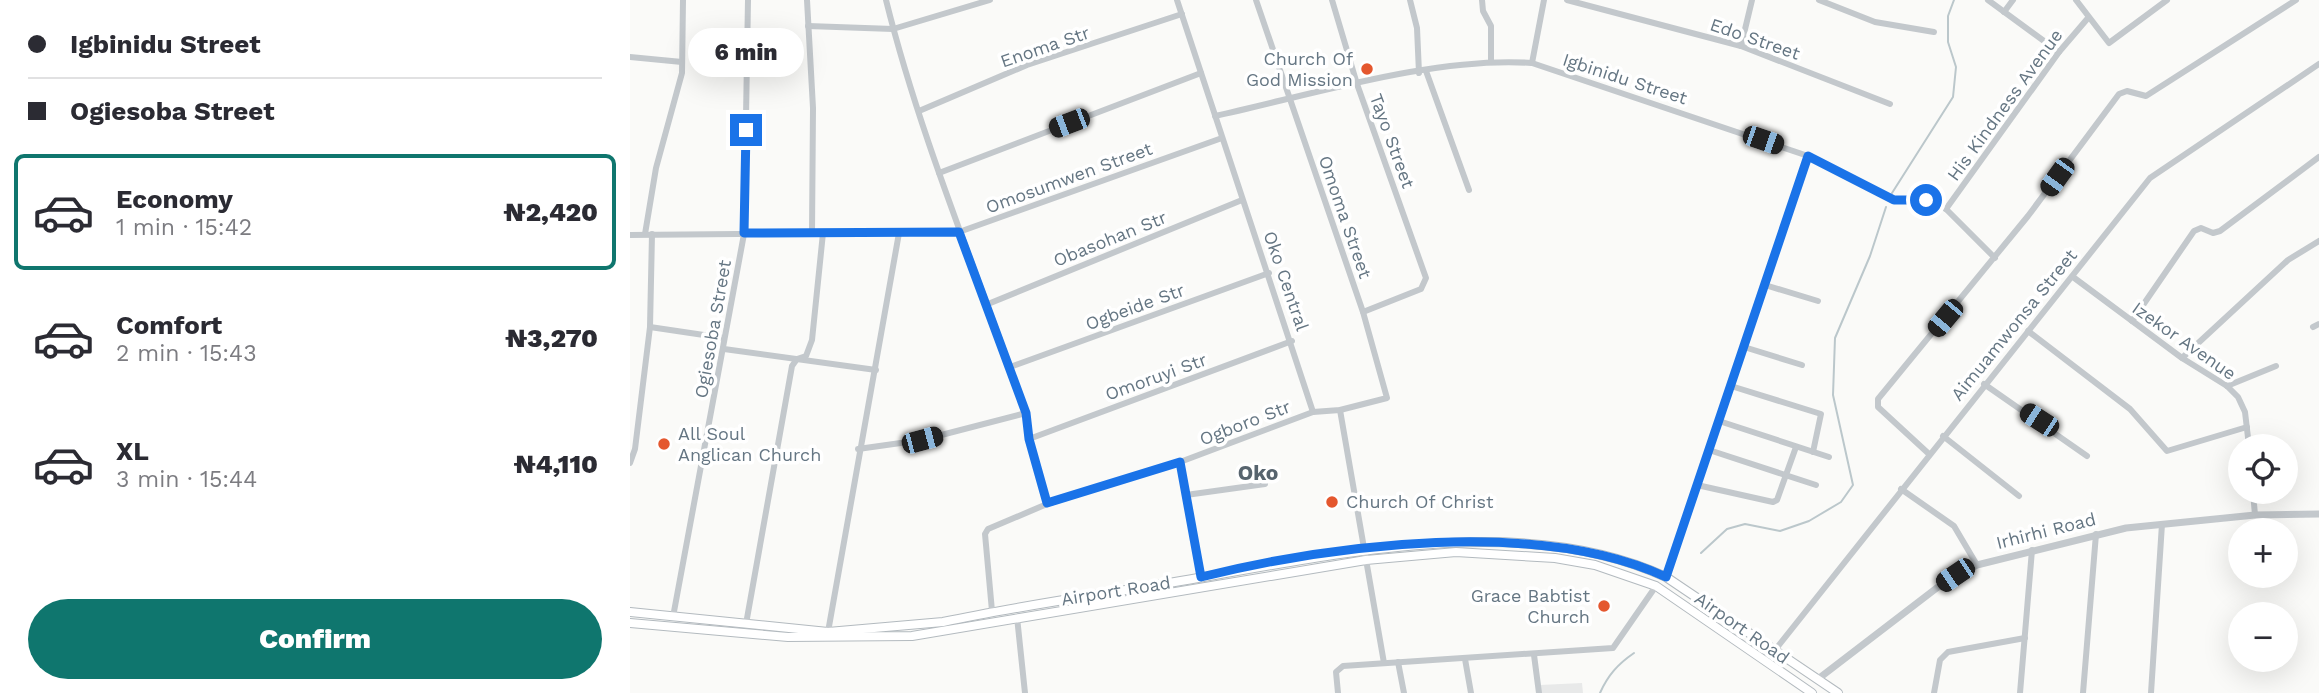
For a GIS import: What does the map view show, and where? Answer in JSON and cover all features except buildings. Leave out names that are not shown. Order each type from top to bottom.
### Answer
[{"type":"main road","name":"Airport Road","points":[[630,612],[828,632],[943,622],[992,611],[1363,549],[1456,543],[1555,547],[1637,563],[1666,577],[1838,693]]},
{"type":"main road","name":"Airport Road","points":[[630,623],[788,637],[848,639],[912,636],[1366,560],[1456,552],[1555,558],[1606,568],[1656,586],[1811,693]]},
{"type":"street","points":[[630,463],[635,449],[650,327],[648,234],[656,168],[682,62],[684,0]]},
{"type":"street","name":"Ogiesoba Street","points":[[673,617],[744,233],[748,0]]},
{"type":"street","points":[[807,0],[813,108],[812,232]]},
{"type":"street","points":[[886,0],[939,173],[1026,413],[1029,439],[1047,503]]},
{"type":"street","points":[[808,26],[893,29],[990,0]]},
{"type":"street","name":"Oko Central","points":[[1177,0],[1242,200],[1292,341],[1313,412]]},
{"type":"street","name":"Omoma Street","points":[[1255,0],[1363,312],[1387,398],[1340,410]]},
{"type":"street","name":"Tayo Street","points":[[1332,0],[1357,85],[1426,278],[1421,289],[1363,312]]},
{"type":"street","points":[[1410,0],[1423,72],[1469,190]]},
{"type":"street","points":[[1482,0],[1485,16],[1491,26],[1490,60]]},
{"type":"street","points":[[1532,62],[1544,0]]},
{"type":"street","name":"Edo Street","points":[[1567,0],[1741,46],[1890,104]]},
{"type":"street","points":[[1741,46],[1752,0]]},
{"type":"street","points":[[1819,0],[1875,22],[1934,32]]},
{"type":"street","points":[[1987,0],[2059,52]]},
{"type":"street","points":[[2004,12],[2013,0]]},
{"type":"street","points":[[2076,0],[2109,43],[2167,0]]},
{"type":"street","points":[[1929,454],[1876,403],[1995,258],[2123,91],[2146,96],[2296,0]]},
{"type":"street","name":"Enoma Str","points":[[919,111],[1027,65],[1182,14]]},
{"type":"street","name":"His Kindness Avenue","points":[[1946,209],[2059,52],[2088,18]]},
{"type":"street","points":[[630,57],[682,62]]},
{"type":"street","name":"Igbinidu Street","points":[[1215,116],[1490,60],[1532,62],[1808,156],[1894,200],[1926,200],[1946,209],[1995,258]]},
{"type":"street","name":"Aimuamwonsa Street","points":[[1775,650],[2150,178],[2230,127],[2319,64]]},
{"type":"street","points":[[939,173],[1201,73]]},
{"type":"street","name":"Omosumwen Street","points":[[630,235],[959,232],[1222,138]]},
{"type":"street","points":[[1666,577],[1808,156]]},
{"type":"street","points":[[2132,321],[2194,231],[2201,228],[2213,233],[2220,231],[2319,157]]},
{"type":"street","name":"Obasohan Str","points":[[988,304],[1242,200]]},
{"type":"street","points":[[746,624],[781,444],[792,366],[797,359],[806,356],[813,340],[823,233]]},
{"type":"street","points":[[828,632],[858,449],[876,370],[899,233]]},
{"type":"street","points":[[2182,358],[2288,260],[2319,241]]},
{"type":"street","name":"Ogbeide Str","points":[[1010,368],[1269,273]]},
{"type":"street","name":"Izekor Avenue","points":[[2073,277],[2182,358],[2227,386],[2238,397],[2248,434]]},
{"type":"street","points":[[1765,285],[1818,301]]},
{"type":"street","points":[[650,327],[724,338]]},
{"type":"street","points":[[2028,331],[2130,409],[2167,451],[2248,427]]},
{"type":"street","name":"Omoruyi Str","points":[[1029,439],[1292,341]]},
{"type":"street","points":[[1744,347],[1802,365]]},
{"type":"street","points":[[724,349],[876,370]]},
{"type":"street","points":[[2227,386],[2276,366]]},
{"type":"street","points":[[1984,384],[2087,456]]},
{"type":"street","points":[[1731,386],[1821,414],[1813,452]]},
{"type":"street","points":[[1313,412],[1340,410],[1384,663]]},
{"type":"street","name":"Ogboro Str","points":[[992,611],[985,534],[988,529],[1047,503],[1180,462],[1313,412]]},
{"type":"street","points":[[858,449],[922,440],[1026,413]]},
{"type":"street","points":[[1719,421],[1829,457]]},
{"type":"street","points":[[1943,436],[2019,496]]},
{"type":"street","points":[[1697,485],[1773,502],[1777,500],[1796,447]]},
{"type":"street","points":[[1709,450],[1816,485]]},
{"type":"street","points":[[1180,462],[1201,577]]},
{"type":"street","points":[[1186,495],[1265,484]]},
{"type":"street","points":[[1901,489],[1954,526],[1977,565]]},
{"type":"street","points":[[2254,504],[2255,515]]},
{"type":"street","name":"Irhirhi Road","points":[[1818,679],[1938,587],[1977,565],[2096,534],[2162,524],[2255,515],[2319,514]]},
{"type":"street","points":[[2151,693],[2162,524]]},
{"type":"street","points":[[2083,693],[2096,534]]},
{"type":"street","points":[[2020,693],[2032,550]]},
{"type":"street","points":[[1338,693],[1336,672],[1343,666],[1613,648],[1656,586]]},
{"type":"street","points":[[1017,617],[1025,693]]},
{"type":"street","points":[[630,623],[630,630]]},
{"type":"street","points":[[1934,693],[1940,660],[1948,652],[2025,638]]},
{"type":"street","points":[[1534,655],[1539,693]]},
{"type":"street","points":[[1465,659],[1471,693]]},
{"type":"street","points":[[1398,662],[1404,693]]},
{"type":"street","points":[[1811,693],[1818,679]]},
{"type":"shaded area","points":[[1582,683],[1583,693],[1541,693],[1540,685]]},
{"type":"waterway","points":[[1892,193],[1953,97],[1956,67],[1948,42],[1948,16],[1954,0]]},
{"type":"waterway","points":[[1701,553],[1727,529],[1745,524],[1780,531],[1809,521],[1841,502],[1853,485],[1833,395],[1835,338],[1870,256],[1886,207]]},
{"type":"waterway","points":[[1600,693],[1614,670],[1634,653]]},
{"type":"place","name":"Church Of God Mission","points":[[1367,69]]},
{"type":"place","name":"All Soul Anglican Church","points":[[664,444]]},
{"type":"place","name":"Church Of Christ","points":[[1332,502]]},
{"type":"place","name":"Grace Babtist Church","points":[[1604,606]]},
{"type":"district","name":"Oko","points":[[1258,473]]},
{"type":"route","points":[[746,130],[744,233],[959,232],[988,304],[1026,413],[1029,439],[1047,503],[1180,462],[1201,577],[1363,549],[1456,543],[1570,549],[1637,563],[1666,577],[1808,156],[1894,200],[1926,200]]}]
